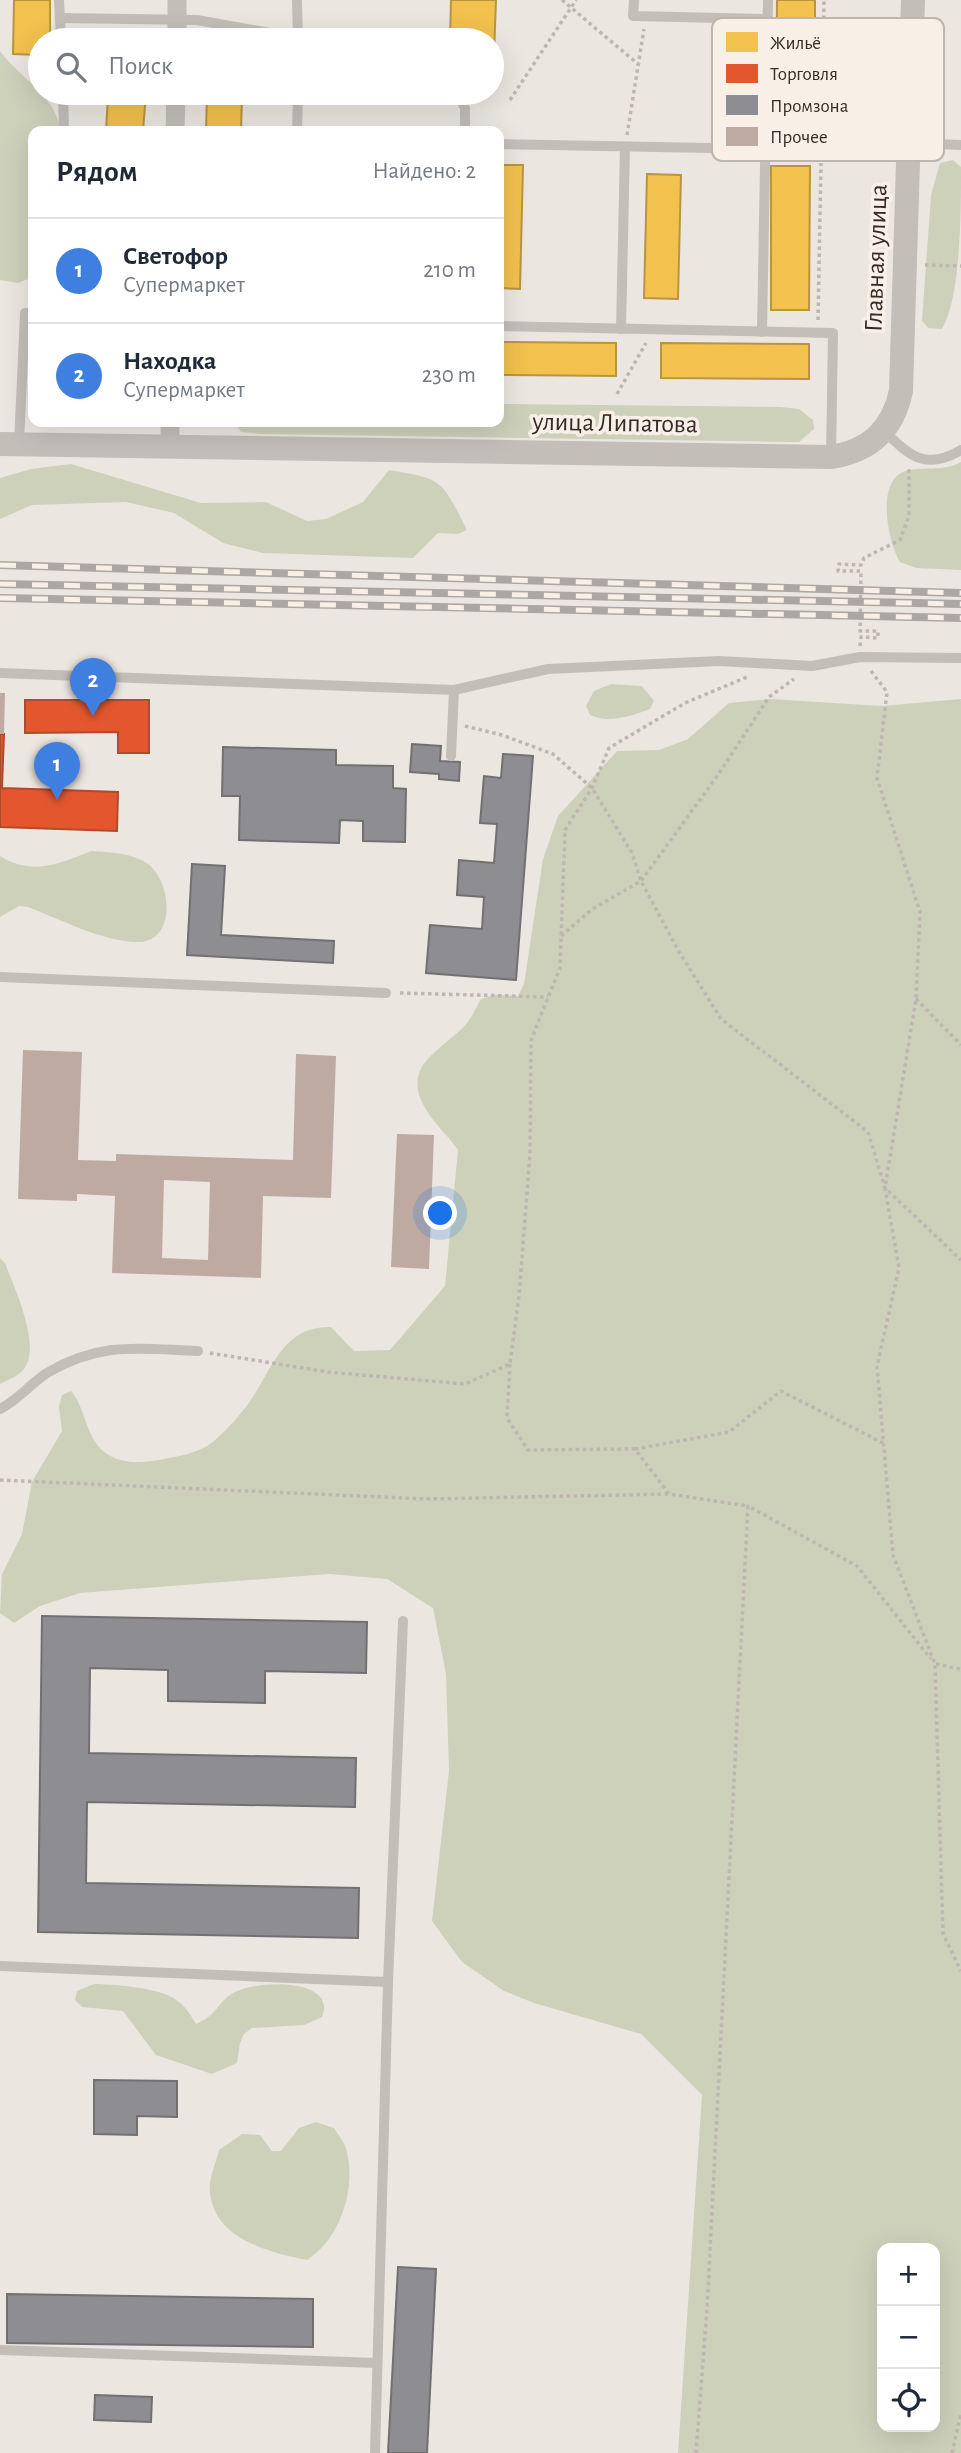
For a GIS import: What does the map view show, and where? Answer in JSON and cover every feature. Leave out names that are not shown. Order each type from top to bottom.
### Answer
[{"type":"street","name":"Главная улица","points":[[913,0],[913,18]]},
{"type":"street","points":[[177,10],[177,28]]},
{"type":"street","points":[[175,126],[176,105]]},
{"type":"street","name":"Главная улица","points":[[884,431],[898,407],[901,391],[910,161]]},
{"type":"street","name":"улица Липатова","points":[[10,444],[170,433],[831,457],[862,449],[884,431]]},
{"type":"lane","points":[[59,0],[60,28]]},
{"type":"lane","points":[[297,0],[298,28]]},
{"type":"lane","points":[[634,0],[634,16],[727,18]]},
{"type":"lane","points":[[768,0],[768,18]]},
{"type":"lane","points":[[60,18],[177,10],[197,20],[237,28]]},
{"type":"lane","points":[[63,105],[64,126]]},
{"type":"lane","points":[[298,105],[298,126]]},
{"type":"lane","points":[[463,105],[465,126]]},
{"type":"lane","points":[[504,144],[712,149]]},
{"type":"lane","points":[[621,329],[625,147]]},
{"type":"lane","points":[[762,332],[765,161]]},
{"type":"lane","points":[[10,444],[25,313],[28,313]]},
{"type":"lane","points":[[504,326],[833,333],[831,457]]},
{"type":"lane","points":[[884,431],[909,455],[936,460],[961,450]]},
{"type":"lane","points":[[0,673],[454,690],[548,669],[719,661],[813,666],[860,657],[961,658]]},
{"type":"lane","points":[[451,756],[454,690]]},
{"type":"lane","points":[[0,977],[386,993]]},
{"type":"lane","points":[[0,1409],[17,1400],[43,1376],[74,1358],[111,1348],[198,1352]]},
{"type":"lane","points":[[375,2453],[388,1982],[403,1621]]},
{"type":"lane","points":[[0,1966],[388,1982]]},
{"type":"lane","points":[[0,2350],[377,2364]]},
{"type":"path","points":[[562,0],[638,64]]},
{"type":"path","points":[[510,100],[576,0]]},
{"type":"path","points":[[824,0],[824,18]]},
{"type":"path","points":[[625,147],[646,16]]},
{"type":"path","points":[[818,333],[821,161]]},
{"type":"path","points":[[906,265],[961,266]]},
{"type":"path","points":[[617,394],[655,329]]},
{"type":"path","points":[[885,1188],[916,999],[920,912],[877,778],[887,692],[860,657],[860,637],[878,638],[878,631],[860,631],[860,571],[838,571],[839,564],[861,565],[864,558],[900,540],[909,516],[909,455]]},
{"type":"path","points":[[778,664],[685,703],[610,748],[592,788],[565,830],[560,968],[531,1040],[530,1154],[507,1418],[528,1450],[635,1449],[729,1432],[781,1391],[884,1443]]},
{"type":"path","points":[[561,936],[590,910],[641,881],[710,786],[769,697],[813,666]]},
{"type":"path","points":[[453,724],[502,735],[553,754],[592,788],[632,853],[641,881],[721,1019],[868,1132],[885,1188],[899,1268],[877,1366],[893,1555],[935,1664],[943,1934],[961,1971]]},
{"type":"path","points":[[386,993],[548,997]]},
{"type":"path","points":[[916,999],[961,1045]]},
{"type":"path","points":[[885,1188],[961,1260]]},
{"type":"path","points":[[198,1352],[328,1372],[465,1384],[510,1364]]},
{"type":"path","points":[[635,1449],[669,1494]]},
{"type":"path","points":[[0,1480],[427,1499],[669,1494],[748,1506],[857,1566],[935,1664],[961,1670]]},
{"type":"path","points":[[696,2453],[707,2309],[748,1506]]},
{"type":"path","points":[[952,2453],[961,2413]]},
{"type":"green space","points":[[0,51],[28,80],[28,105],[50,105],[60,126],[28,126],[28,279],[18,283],[0,280]]},
{"type":"green space","points":[[953,160],[961,167],[960,229],[953,296],[942,329],[928,328],[922,321],[931,195],[940,163]]},
{"type":"green space","points":[[504,404],[781,407],[799,409],[813,420],[814,429],[799,442],[241,432],[238,427],[504,427]]},
{"type":"green space","points":[[961,462],[961,570],[916,568],[900,562],[892,541],[887,514],[889,488],[895,478],[910,470],[946,467]]},
{"type":"green space","points":[[71,464],[201,503],[266,502],[307,521],[326,519],[363,502],[389,470],[421,476],[440,485],[467,530],[458,534],[438,533],[413,558],[263,553],[223,543],[174,513],[126,502],[32,505],[0,519],[0,478],[31,469]]},
{"type":"green space","points":[[611,684],[642,686],[654,701],[650,709],[612,719],[590,715],[586,706],[594,691]]},
{"type":"green space","points":[[770,699],[882,706],[961,699],[961,2453],[678,2453],[702,2095],[641,2034],[534,2003],[504,1991],[462,1962],[432,1921],[449,1771],[446,1674],[433,1608],[387,1579],[329,1574],[80,1593],[40,1606],[14,1623],[0,1613],[2,1574],[22,1534],[32,1482],[62,1431],[59,1407],[62,1395],[71,1391],[94,1440],[113,1457],[139,1462],[188,1454],[214,1441],[230,1426],[245,1409],[275,1360],[292,1340],[316,1328],[331,1327],[354,1351],[390,1350],[445,1286],[458,1150],[424,1106],[418,1091],[421,1068],[428,1058],[467,1023],[481,999],[494,995],[518,996],[524,984],[543,859],[558,816],[617,751],[659,750],[688,739],[729,703]]},
{"type":"green space","points":[[91,851],[135,857],[148,864],[156,873],[166,898],[167,911],[158,934],[149,940],[135,942],[108,938],[28,907],[19,906],[0,917],[0,856],[34,867],[57,864]]},
{"type":"green space","points":[[0,1258],[5,1263],[20,1301],[30,1346],[29,1359],[24,1369],[0,1384]]},
{"type":"green space","points":[[94,1984],[136,1987],[168,1995],[179,2001],[196,2024],[209,2016],[233,1993],[258,1986],[275,1984],[306,1988],[318,1995],[324,2004],[322,2017],[304,2025],[252,2028],[244,2034],[240,2043],[237,2063],[212,2074],[156,2055],[123,2011],[82,2007],[75,2000],[77,1991]]},
{"type":"green space","points":[[316,2122],[334,2128],[344,2143],[349,2182],[337,2227],[319,2251],[307,2260],[260,2247],[233,2232],[222,2222],[214,2209],[210,2188],[219,2150],[242,2134],[260,2135],[272,2151],[281,2151],[299,2128]]},
{"type":"building: Жильё","points":[[14,0],[50,0],[50,28],[28,28],[28,55],[13,54]]},
{"type":"building: Жильё","points":[[451,0],[496,0],[495,28],[450,28]]},
{"type":"building: Жильё","points":[[777,0],[815,0],[815,18],[777,18]]},
{"type":"building: Жильё","points":[[107,105],[145,105],[143,126],[106,126]]},
{"type":"building: Жильё","points":[[207,105],[242,105],[241,126],[206,126]]},
{"type":"building: Жильё","points":[[504,165],[523,165],[520,289],[504,288]]},
{"type":"building: Жильё","points":[[771,166],[810,166],[809,310],[771,310]]},
{"type":"building: Жильё","points":[[647,174],[681,175],[678,299],[644,298]]},
{"type":"building: Жильё","points":[[504,342],[616,343],[616,376],[504,375]]},
{"type":"building: Жильё","points":[[661,343],[809,344],[809,379],[661,378]]},
{"type":"building: Торговля","points":[[25,700],[149,700],[149,753],[118,753],[118,732],[25,733]]},
{"type":"building: Торговля","points":[[0,734],[4,734],[2,788],[118,792],[117,831],[0,827]]},
{"type":"building: Промзона","points":[[412,744],[441,746],[440,761],[460,762],[459,781],[439,779],[439,774],[410,772]]},
{"type":"building: Промзона","points":[[223,747],[336,750],[336,765],[393,766],[393,788],[406,789],[405,842],[363,841],[363,821],[340,820],[339,843],[239,840],[240,796],[222,796]]},
{"type":"building: Промзона","points":[[503,754],[533,756],[516,980],[426,973],[430,925],[482,929],[484,897],[457,895],[459,860],[494,863],[497,824],[480,823],[484,776],[501,778]]},
{"type":"building: Промзона","points":[[192,864],[225,866],[221,935],[334,941],[333,963],[187,955]]},
{"type":"building: Промзона","points":[[42,1616],[367,1622],[366,1673],[265,1671],[265,1703],[168,1701],[168,1670],[90,1668],[89,1753],[356,1758],[355,1807],[87,1802],[86,1883],[359,1888],[358,1938],[38,1932]]},
{"type":"building: Промзона","points":[[94,2080],[177,2081],[177,2117],[137,2116],[137,2135],[94,2134]]},
{"type":"building: Промзона","points":[[398,2267],[436,2269],[427,2453],[388,2453]]},
{"type":"building: Промзона","points":[[7,2294],[313,2299],[313,2347],[7,2343]]},
{"type":"building: Промзона","points":[[95,2395],[152,2397],[151,2422],[94,2420]]},
{"type":"building: Прочее","points":[[0,693],[5,693],[4,734],[0,734]]},
{"type":"building: Прочее","points":[[23,1050],[82,1052],[78,1160],[116,1161],[116,1154],[293,1160],[296,1054],[336,1056],[331,1198],[263,1196],[261,1278],[112,1273],[115,1196],[77,1194],[77,1201],[18,1199]],"holes":[[[164,1180],[210,1182],[208,1260],[162,1258]]]},
{"type":"building: Прочее","points":[[397,1134],[434,1135],[429,1269],[391,1267]]},
{"type":"railway","points":[[0,565],[961,593]]},
{"type":"railway","points":[[0,584],[961,604]]},
{"type":"railway","points":[[0,598],[961,618]]},
{"type":"place","name":"Находка","points":[[93,716]]},
{"type":"place","name":"Светофор","points":[[57,800]]}]
